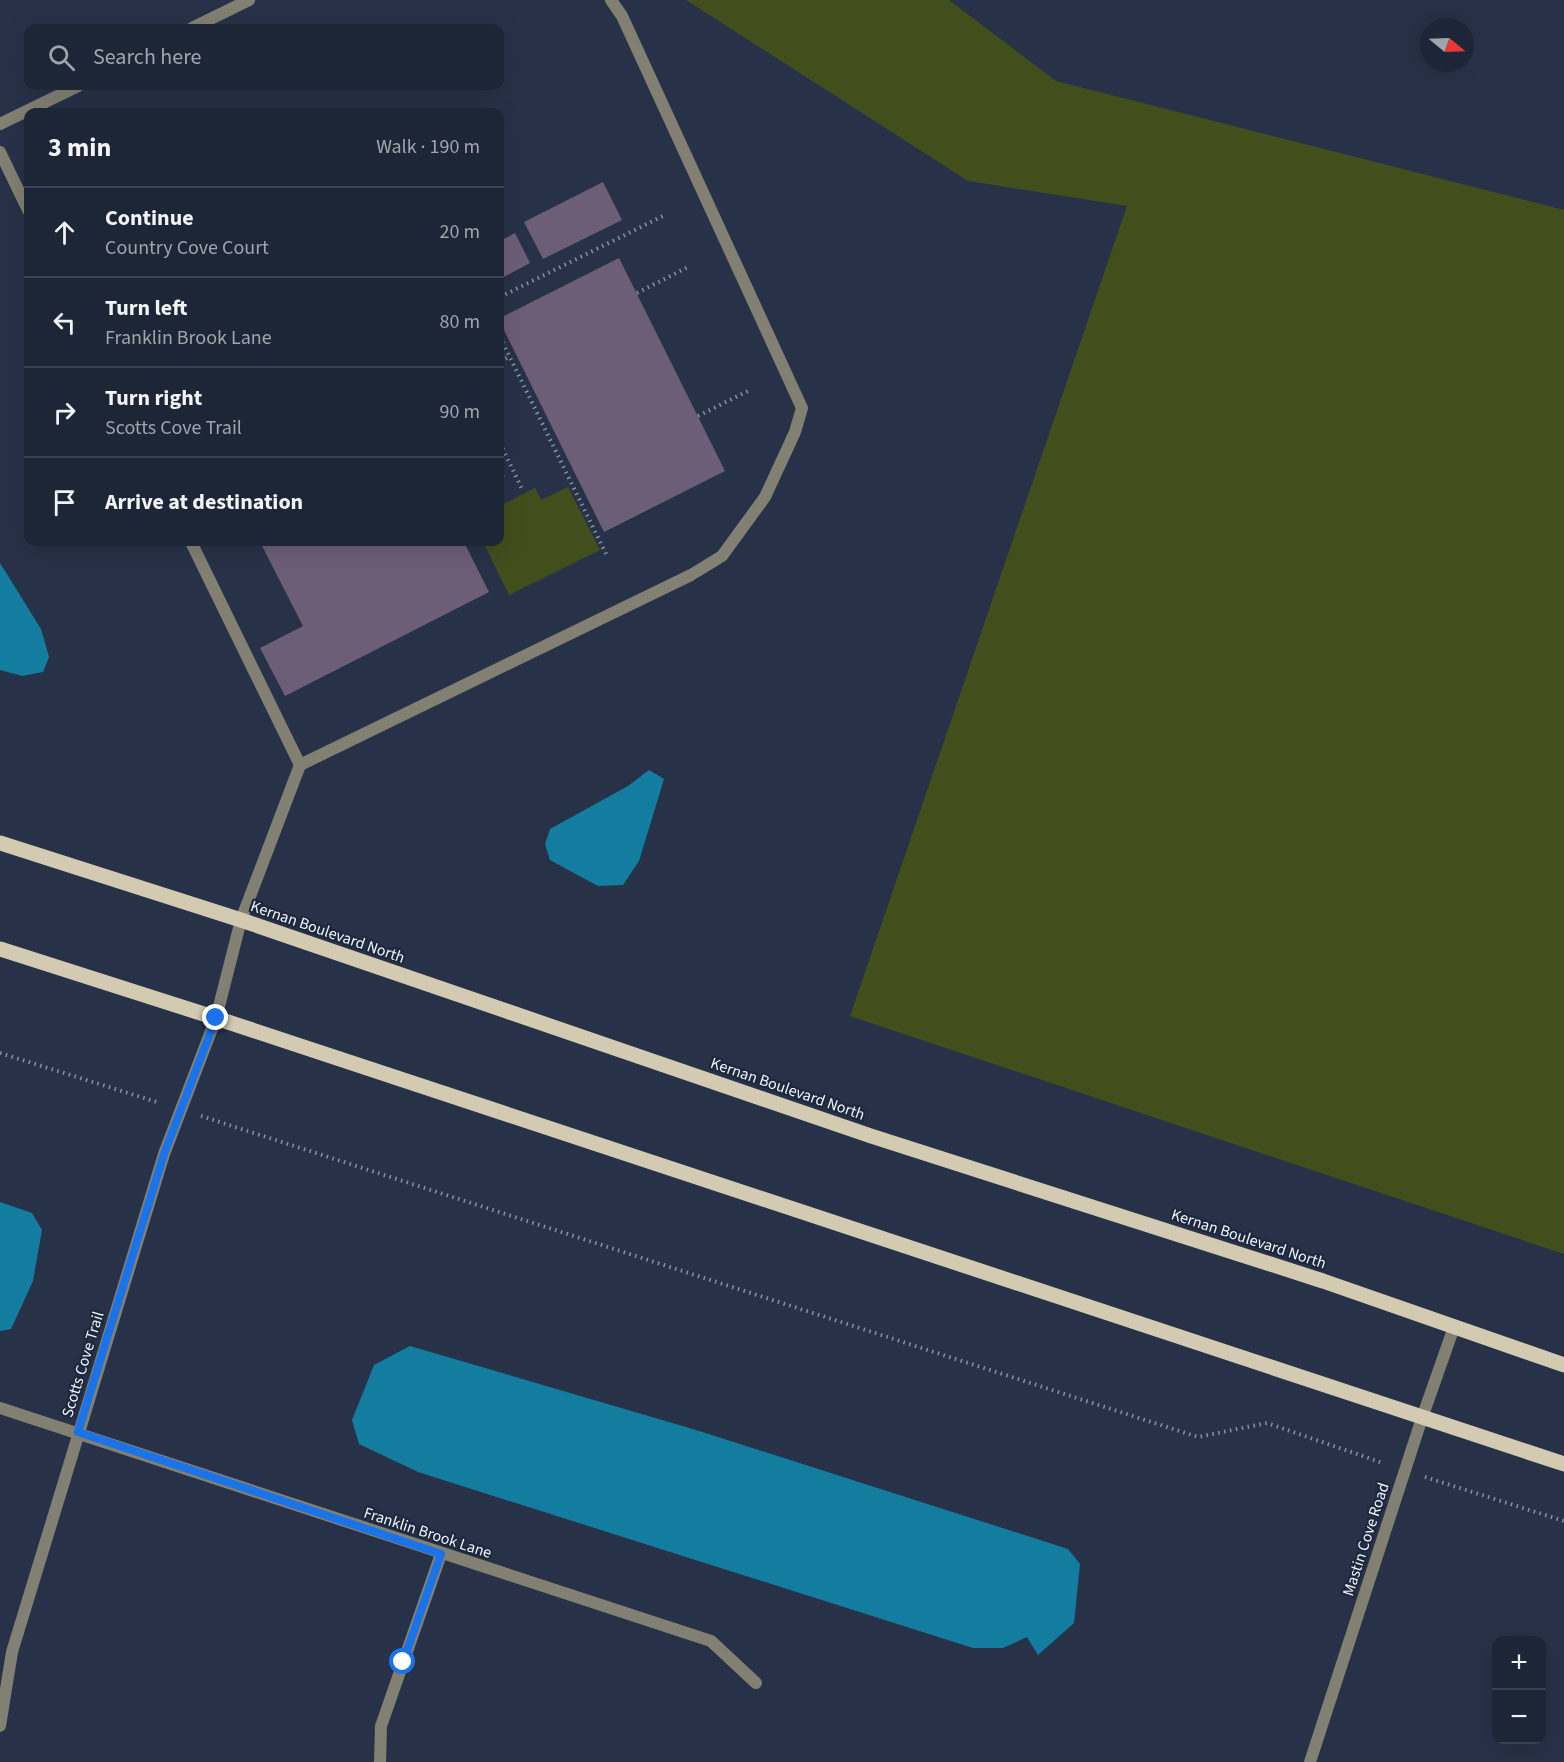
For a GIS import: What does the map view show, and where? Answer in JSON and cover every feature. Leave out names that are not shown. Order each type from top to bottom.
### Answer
[{"type":"main road","name":"Kernan Boulevard North","points":[[0,843],[241,920],[871,1136],[1323,1281],[1564,1365]]},
{"type":"main road","points":[[0,949],[216,1018],[1564,1464]]},
{"type":"street","points":[[200,24],[249,0]]},
{"type":"street","points":[[193,546],[300,765],[691,574],[722,556],[765,497],[795,432],[802,408],[622,16],[611,0]]},
{"type":"street","points":[[33,108],[70,90]]},
{"type":"street","points":[[0,124],[24,112]]},
{"type":"street","points":[[0,152],[24,202]]},
{"type":"street","name":"Scotts Cove Trail","points":[[0,1726],[12,1652],[164,1154],[216,1018],[241,920],[300,765]]},
{"type":"street","name":"Mastin Cove Road","points":[[1310,1762],[1454,1327]]},
{"type":"street","name":"Franklin Brook Lane","points":[[0,1408],[711,1641],[756,1683]]},
{"type":"street","points":[[380,1762],[381,1726],[441,1554]]},
{"type":"path","points":[[504,295],[664,215]]},
{"type":"path","points":[[637,293],[690,266]]},
{"type":"path","points":[[504,346],[608,558]]},
{"type":"path","points":[[504,359],[509,357]]},
{"type":"path","points":[[698,416],[750,390]]},
{"type":"path","points":[[504,451],[522,489]]},
{"type":"path","points":[[0,1053],[181,1109],[1198,1437],[1267,1423],[1405,1471],[1564,1521]]},
{"type":"green space","points":[[686,0],[949,0],[1056,81],[1564,210],[1564,1254],[850,1016],[1127,206],[968,181]]},
{"type":"green space","points":[[568,487],[600,550],[509,595],[485,546],[504,546],[504,504],[535,488],[541,500]]},
{"type":"water","points":[[0,563],[41,629],[49,657],[43,672],[22,676],[0,670]]},
{"type":"water","points":[[649,770],[664,779],[639,861],[623,885],[598,886],[550,860],[545,844],[550,829],[628,786]]},
{"type":"water","points":[[0,1202],[32,1213],[42,1230],[33,1281],[11,1329],[0,1331]]},
{"type":"water","points":[[410,1346],[696,1430],[1068,1549],[1080,1564],[1074,1623],[1038,1655],[1027,1637],[1003,1648],[973,1648],[418,1472],[359,1444],[352,1420],[374,1365]]},
{"type":"building","points":[[603,182],[622,220],[543,259],[524,222]]},
{"type":"building","points":[[515,233],[530,263],[504,277],[504,239]]},
{"type":"building","points":[[619,258],[725,471],[604,532],[504,330],[504,316]]},
{"type":"building","points":[[262,546],[466,546],[489,592],[285,696],[260,648],[303,626]]},
{"type":"route","points":[[216,1018],[164,1154],[78,1432],[441,1554],[403,1662]]}]
